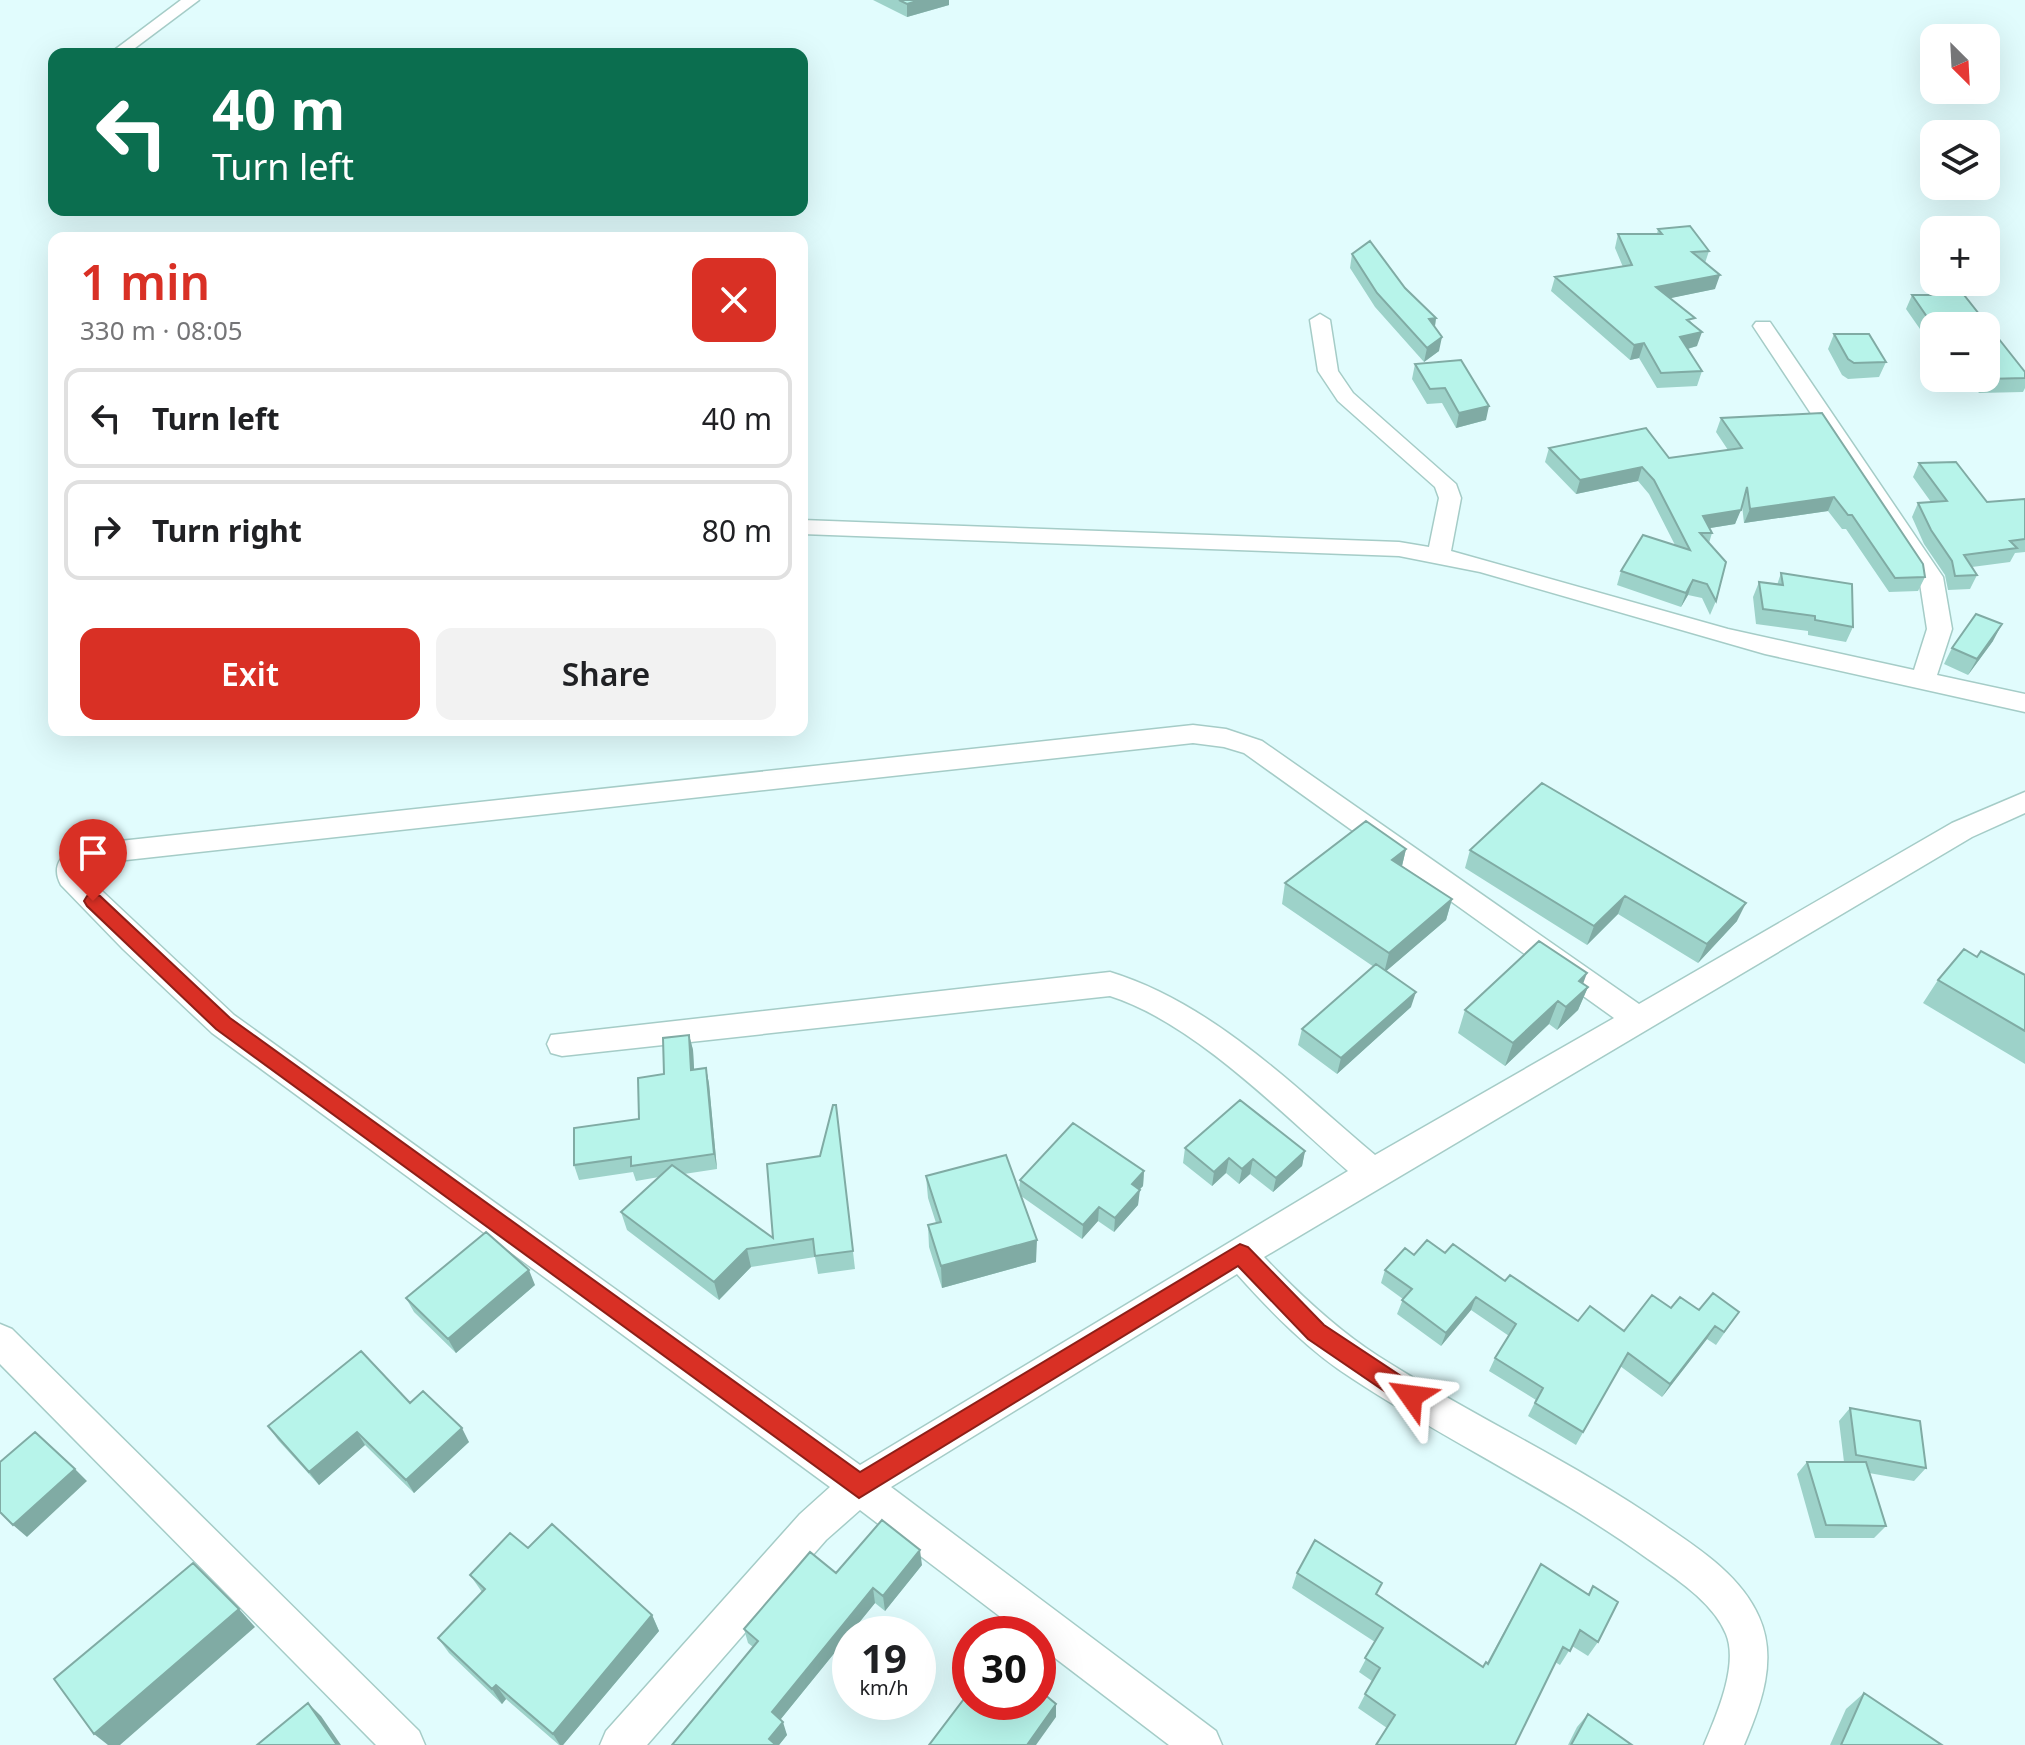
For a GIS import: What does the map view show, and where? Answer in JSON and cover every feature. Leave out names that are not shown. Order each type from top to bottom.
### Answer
[{"type":"street","points":[[125,48],[191,0]]},
{"type":"street","points":[[1320,320],[1328,371],[1345,397],[1445,484],[1450,498],[1439,555]]},
{"type":"street","points":[[1763,326],[1931,577],[1941,618],[1941,637],[1923,679]]},
{"type":"street","points":[[808,527],[1399,549],[1439,555],[1576,591],[1726,637],[2025,703]]},
{"type":"street","points":[[1202,1745],[859,1486],[223,1024],[71,878],[71,864],[83,855],[1193,734],[1226,738],[1253,747],[1638,1019]]},
{"type":"street","points":[[620,1745],[813,1527],[859,1486],[1373,1173],[1962,830],[2025,802]]},
{"type":"street","points":[[562,1044],[1080,985],[1112,984],[1165,1008],[1219,1044],[1373,1173]]},
{"type":"street","points":[[1240,1254],[1316,1332],[1365,1368],[1552,1475],[1673,1555],[1728,1599],[1744,1626],[1749,1659],[1737,1714],[1724,1745]]},
{"type":"street","points":[[0,1340],[405,1745]]},
{"type":"building","points":[[899,0],[920,0],[907,4]]},
{"type":"building","points":[[1690,226],[1709,251],[1692,252],[1720,275],[1656,287],[1695,318],[1687,320],[1702,332],[1680,337],[1702,371],[1661,373],[1644,343],[1634,345],[1555,277],[1632,265],[1618,234],[1662,234],[1658,229]]},
{"type":"building","points":[[1370,241],[1405,288],[1436,318],[1429,319],[1442,337],[1427,348],[1377,293],[1352,254]]},
{"type":"building","points":[[1912,295],[1965,296],[1977,312],[1924,312]]},
{"type":"building","points":[[1834,334],[1869,334],[1886,362],[1854,363],[1848,359]]},
{"type":"building","points":[[2000,340],[2025,372],[2025,378],[2000,379]]},
{"type":"building","points":[[1461,360],[1489,406],[1459,413],[1445,388],[1430,389],[1415,364]]},
{"type":"building","points":[[1822,413],[1923,564],[1925,577],[1895,578],[1852,515],[1848,515],[1834,497],[1750,509],[1747,487],[1741,510],[1703,516],[1712,533],[1700,533],[1726,562],[1716,601],[1707,584],[1693,580],[1686,593],[1621,571],[1643,535],[1690,550],[1654,480],[1642,467],[1580,480],[1549,448],[1646,428],[1669,458],[1742,448],[1721,418]]},
{"type":"building","points":[[1956,462],[1987,502],[2025,499],[2025,539],[2010,541],[2017,548],[1964,555],[1977,575],[1955,576],[1952,561],[1931,530],[1918,503],[1947,501],[1919,463]]},
{"type":"building","points":[[1781,573],[1852,584],[1853,627],[1815,620],[1815,616],[1763,609],[1759,582],[1783,585]]},
{"type":"building","points":[[1976,614],[2002,624],[1977,659],[1952,648]]},
{"type":"building","points":[[1542,783],[1746,903],[1707,944],[1625,896],[1594,926],[1470,850]]},
{"type":"building","points":[[1366,821],[1406,849],[1392,860],[1452,899],[1389,953],[1285,883]]},
{"type":"building","points":[[1539,941],[1587,973],[1579,981],[1588,987],[1566,1007],[1558,1001],[1513,1043],[1465,1010]]},
{"type":"building","points":[[1964,949],[1977,957],[1981,951],[2025,975],[2025,1031],[1938,980]]},
{"type":"building","points":[[1376,964],[1416,992],[1341,1058],[1302,1029]]},
{"type":"building","points":[[689,1035],[691,1070],[706,1068],[714,1154],[631,1166],[631,1157],[574,1165],[574,1128],[639,1119],[638,1078],[664,1074],[663,1038]]},
{"type":"building","points":[[1240,1100],[1305,1151],[1276,1178],[1253,1159],[1242,1169],[1229,1158],[1214,1172],[1185,1148]]},
{"type":"building","points":[[833,1105],[836,1105],[853,1251],[815,1256],[813,1239],[747,1249],[714,1282],[621,1212],[672,1165],[773,1238],[767,1164],[820,1156]]},
{"type":"building","points":[[1073,1123],[1144,1171],[1132,1184],[1140,1190],[1115,1218],[1099,1207],[1083,1225],[1020,1180]]},
{"type":"building","points":[[1006,1155],[1037,1240],[941,1266],[928,1225],[941,1222],[926,1176]]},
{"type":"building","points":[[486,1232],[529,1270],[448,1339],[406,1298]]},
{"type":"building","points":[[1427,1240],[1445,1253],[1453,1244],[1505,1281],[1510,1275],[1578,1321],[1590,1306],[1624,1331],[1652,1295],[1671,1308],[1680,1297],[1699,1310],[1713,1293],[1739,1312],[1724,1332],[1715,1326],[1670,1384],[1628,1353],[1583,1432],[1535,1403],[1543,1388],[1495,1358],[1516,1324],[1476,1297],[1446,1333],[1402,1300],[1412,1289],[1385,1270],[1405,1248],[1414,1255]]},
{"type":"building","points":[[361,1351],[410,1403],[423,1391],[462,1428],[406,1480],[357,1432],[309,1472],[268,1426]]},
{"type":"building","points":[[1850,1408],[1920,1421],[1926,1468],[1856,1455]]},
{"type":"building","points":[[35,1432],[75,1469],[13,1525],[0,1512],[0,1462]]},
{"type":"building","points":[[1807,1462],[1866,1462],[1886,1526],[1826,1525]]},
{"type":"building","points":[[882,1520],[920,1550],[883,1596],[873,1588],[850,1616],[832,1616],[832,1638],[772,1712],[783,1722],[769,1739],[776,1745],[672,1745],[758,1641],[744,1629],[810,1552],[836,1573]]},
{"type":"building","points":[[552,1524],[652,1615],[553,1734],[496,1685],[492,1689],[438,1638],[485,1589],[470,1575],[510,1533],[528,1548]]},
{"type":"building","points":[[1315,1540],[1382,1583],[1376,1594],[1483,1667],[1486,1662],[1488,1664],[1541,1564],[1589,1595],[1593,1586],[1618,1602],[1598,1642],[1580,1630],[1570,1651],[1563,1647],[1515,1745],[1376,1745],[1395,1715],[1365,1694],[1380,1668],[1365,1658],[1383,1628],[1297,1573]]},
{"type":"building","points":[[193,1563],[239,1609],[94,1734],[54,1679]]},
{"type":"building","points":[[1864,1693],[1942,1745],[1841,1745]]},
{"type":"building","points":[[308,1703],[337,1745],[257,1745]]},
{"type":"building","points":[[1588,1714],[1632,1745],[1571,1745]]},
{"type":"building","points":[[952,1715],[952,1720],[1045,1720],[1027,1745],[929,1745]]},
{"type":"route","points":[[93,901],[223,1024],[859,1486],[1240,1254],[1316,1332],[1365,1368],[1411,1396]]}]
